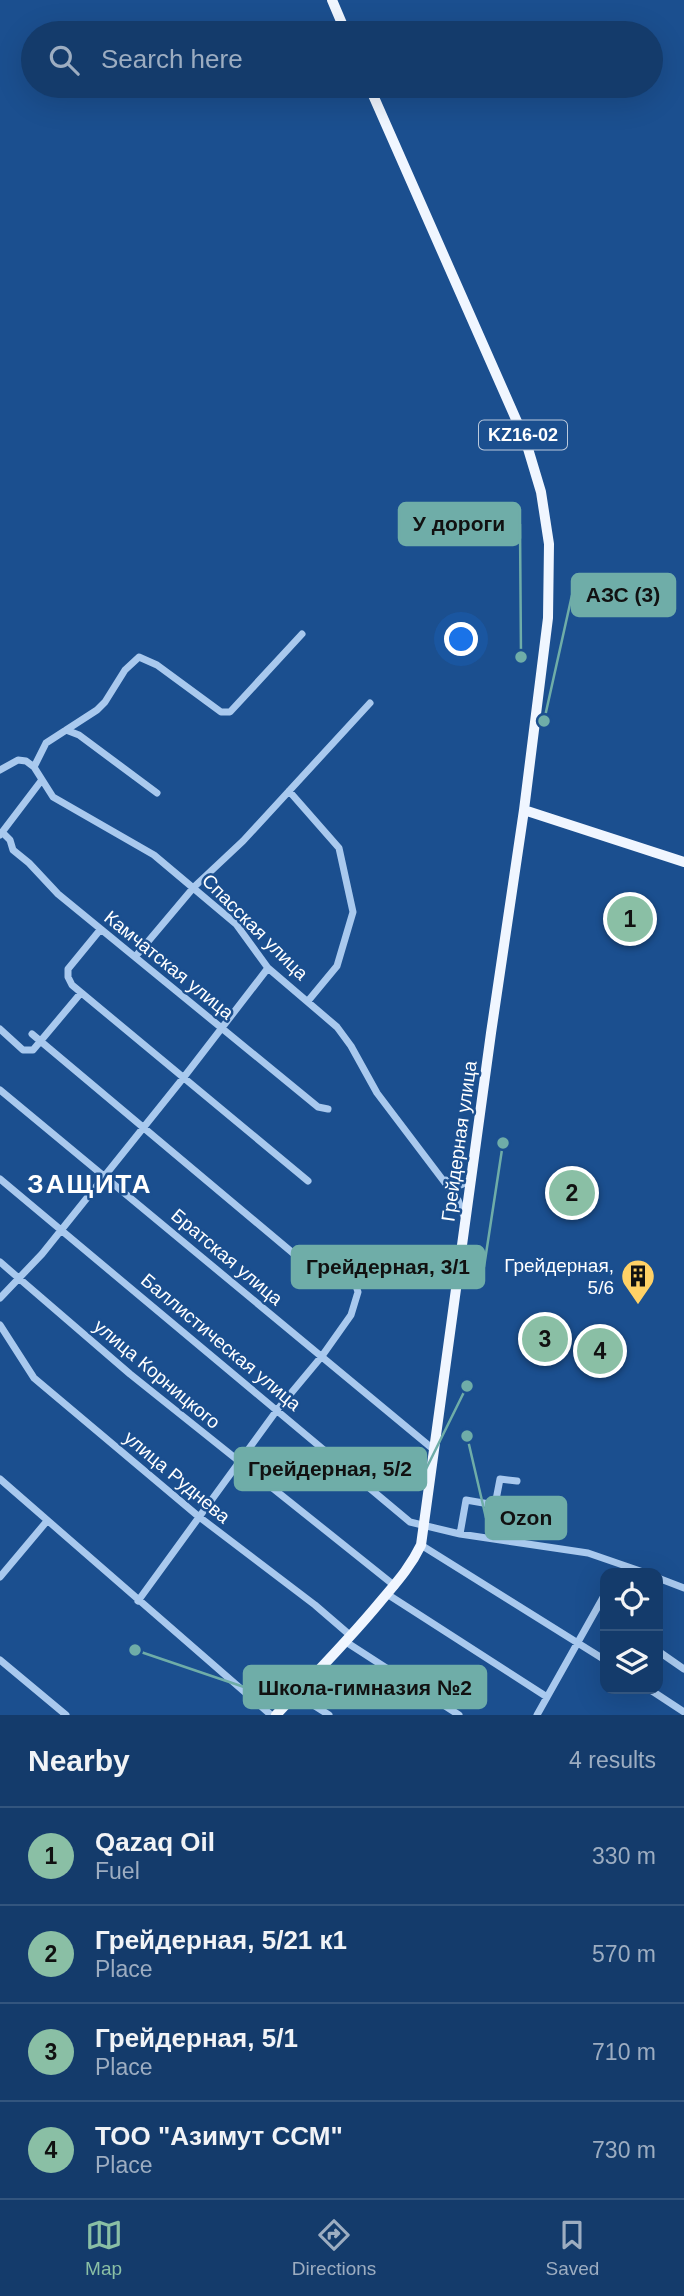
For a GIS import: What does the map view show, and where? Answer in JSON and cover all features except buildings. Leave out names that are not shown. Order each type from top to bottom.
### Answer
[{"type":"main road","points":[[332,0],[341,21]]},
{"type":"main road","name":"KZ16-02","points":[[374,98],[526,442],[541,492],[549,544],[549,604],[524,810]]},
{"type":"main road","points":[[524,810],[684,862]]},
{"type":"main road","name":"Грейдерная улица","points":[[273,1715],[349,1639],[412,1563],[421,1545],[524,810]]},
{"type":"street","points":[[0,770],[18,760],[26,761],[34,767],[46,743],[105,702],[125,670],[139,657],[157,665],[221,712],[230,712],[302,634]]},
{"type":"street","points":[[135,957],[194,887],[243,841],[370,702]]},
{"type":"street","points":[[66,730],[79,734],[157,793]]},
{"type":"street","name":"Спасская улица","points":[[34,767],[53,797],[154,855],[194,887],[236,924],[268,968],[337,1027],[351,1046],[377,1093],[458,1200],[466,1222]]},
{"type":"street","points":[[1,834],[41,781]]},
{"type":"street","points":[[289,791],[339,848],[353,912],[337,966],[308,1002]]},
{"type":"street","name":"Камчатская улица","points":[[1,834],[10,840],[13,849],[58,894],[100,930],[318,1107],[328,1109]]},
{"type":"street","points":[[100,930],[68,969],[68,977],[80,994],[308,1181]]},
{"type":"street","points":[[0,1298],[62,1230],[268,968]]},
{"type":"street","points":[[0,1029],[23,1050],[33,1050],[80,994]]},
{"type":"street","points":[[32,1034],[300,1259],[355,1283],[358,1292],[351,1315],[322,1356],[277,1410],[138,1601]]},
{"type":"street","name":"Братская улица","points":[[0,1090],[433,1449]]},
{"type":"street","points":[[442,1178],[457,1185],[472,1179]]},
{"type":"street","name":"Баллистическая улица","points":[[0,1179],[410,1522],[460,1534],[588,1553],[633,1568]]},
{"type":"street","name":"улица Корницкого","points":[[0,1262],[130,1374],[391,1590],[547,1697]]},
{"type":"street","name":"улица Руднева","points":[[0,1325],[34,1378],[198,1516],[315,1605],[349,1639],[460,1715]]},
{"type":"street","points":[[0,1479],[273,1715]]},
{"type":"street","points":[[460,1534],[466,1500],[495,1505],[500,1479],[517,1481]]},
{"type":"street","points":[[0,1577],[47,1521]]},
{"type":"street","points":[[421,1545],[600,1658]]},
{"type":"street","points":[[620,1568],[622,1564]]},
{"type":"street","points":[[663,1580],[684,1588]]},
{"type":"street","points":[[537,1715],[600,1603]]},
{"type":"street","points":[[596,1610],[600,1613]]},
{"type":"street","points":[[663,1654],[684,1669]]},
{"type":"street","points":[[0,1660],[66,1715]]},
{"type":"street","points":[[296,1694],[329,1715]]},
{"type":"street","points":[[657,1694],[684,1712]]},
{"type":"place","name":"У дороги","points":[[521,657]]},
{"type":"place","name":"АЗС (3)","points":[[544,721]]},
{"type":"place","name":"Qazaq Oil","points":[[630,919]]},
{"type":"place","name":"Грейдерная, 3/1","points":[[503,1143]]},
{"type":"place","name":"Грейдерная, 5/21 к1","points":[[572,1193]]},
{"type":"place","name":"Грейдерная, 5/6","points":[[638,1306]]},
{"type":"place","name":"Грейдерная, 5/1","points":[[545,1339]]},
{"type":"place","name":"ТОО \"Азимут ССМ\"","points":[[600,1351]]},
{"type":"place","name":"Грейдерная, 5/2","points":[[467,1386]]},
{"type":"place","name":"Ozon","points":[[467,1436]]},
{"type":"place","name":"Школа-гимназия №2","points":[[135,1650]]},
{"type":"district","name":"ЗАЩИТА","points":[[90,1184]]}]
